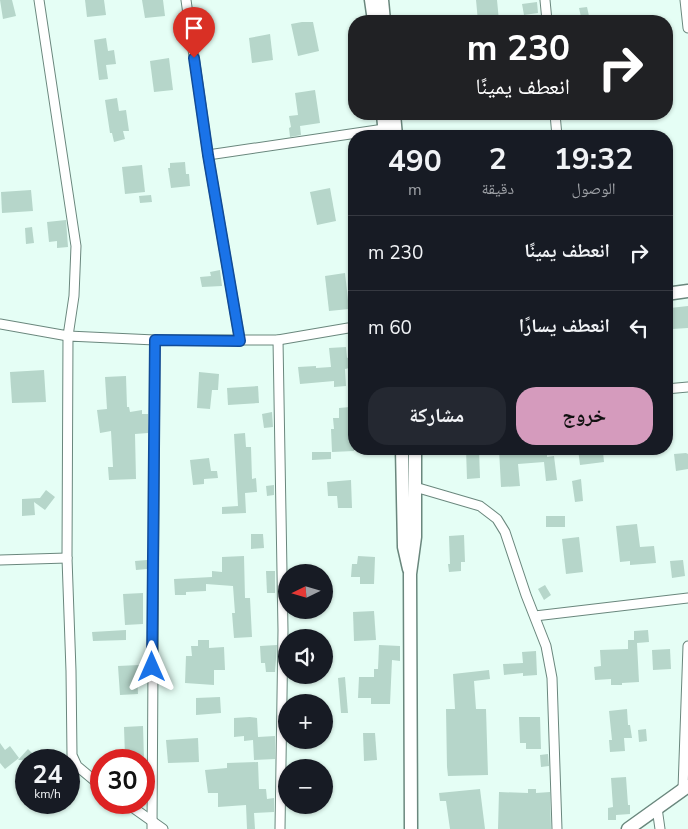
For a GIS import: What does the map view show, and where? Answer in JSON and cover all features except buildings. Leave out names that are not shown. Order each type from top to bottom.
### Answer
[{"type":"main road","points":[[371,0],[373,15]]},
{"type":"main road","points":[[382,0],[383,15]]},
{"type":"main road","points":[[673,293],[688,291]]},
{"type":"main road","points":[[402,455],[404,547],[410,574]]},
{"type":"main road","points":[[411,829],[410,574],[415,537],[414,455]]},
{"type":"main road","points":[[628,829],[685,787]]},
{"type":"street","points":[[39,0],[76,246],[74,296],[68,336],[67,558],[72,755],[77,766],[90,777]]},
{"type":"street","points":[[186,0],[208,155],[240,341]]},
{"type":"street","points":[[545,0],[546,15]]},
{"type":"street","points":[[685,0],[688,28]]},
{"type":"street","points":[[208,155],[348,138]]},
{"type":"street","points":[[0,324],[68,336],[240,341],[278,340],[348,328]]},
{"type":"street","points":[[152,825],[155,340]]},
{"type":"street","points":[[278,340],[283,630],[280,829]]},
{"type":"street","points":[[673,389],[688,387]]},
{"type":"street","points":[[415,486],[480,506],[497,519],[505,532],[546,646],[552,678],[557,829]]},
{"type":"street","points":[[0,560],[67,558]]},
{"type":"street","points":[[535,616],[688,598]]},
{"type":"street","points":[[685,787],[688,646]]},
{"type":"street","points":[[657,808],[660,829]]},
{"type":"street","points":[[139,814],[152,825],[163,829]]},
{"type":"route","points":[[152,667],[155,340],[240,341],[208,155],[194,58]]}]
